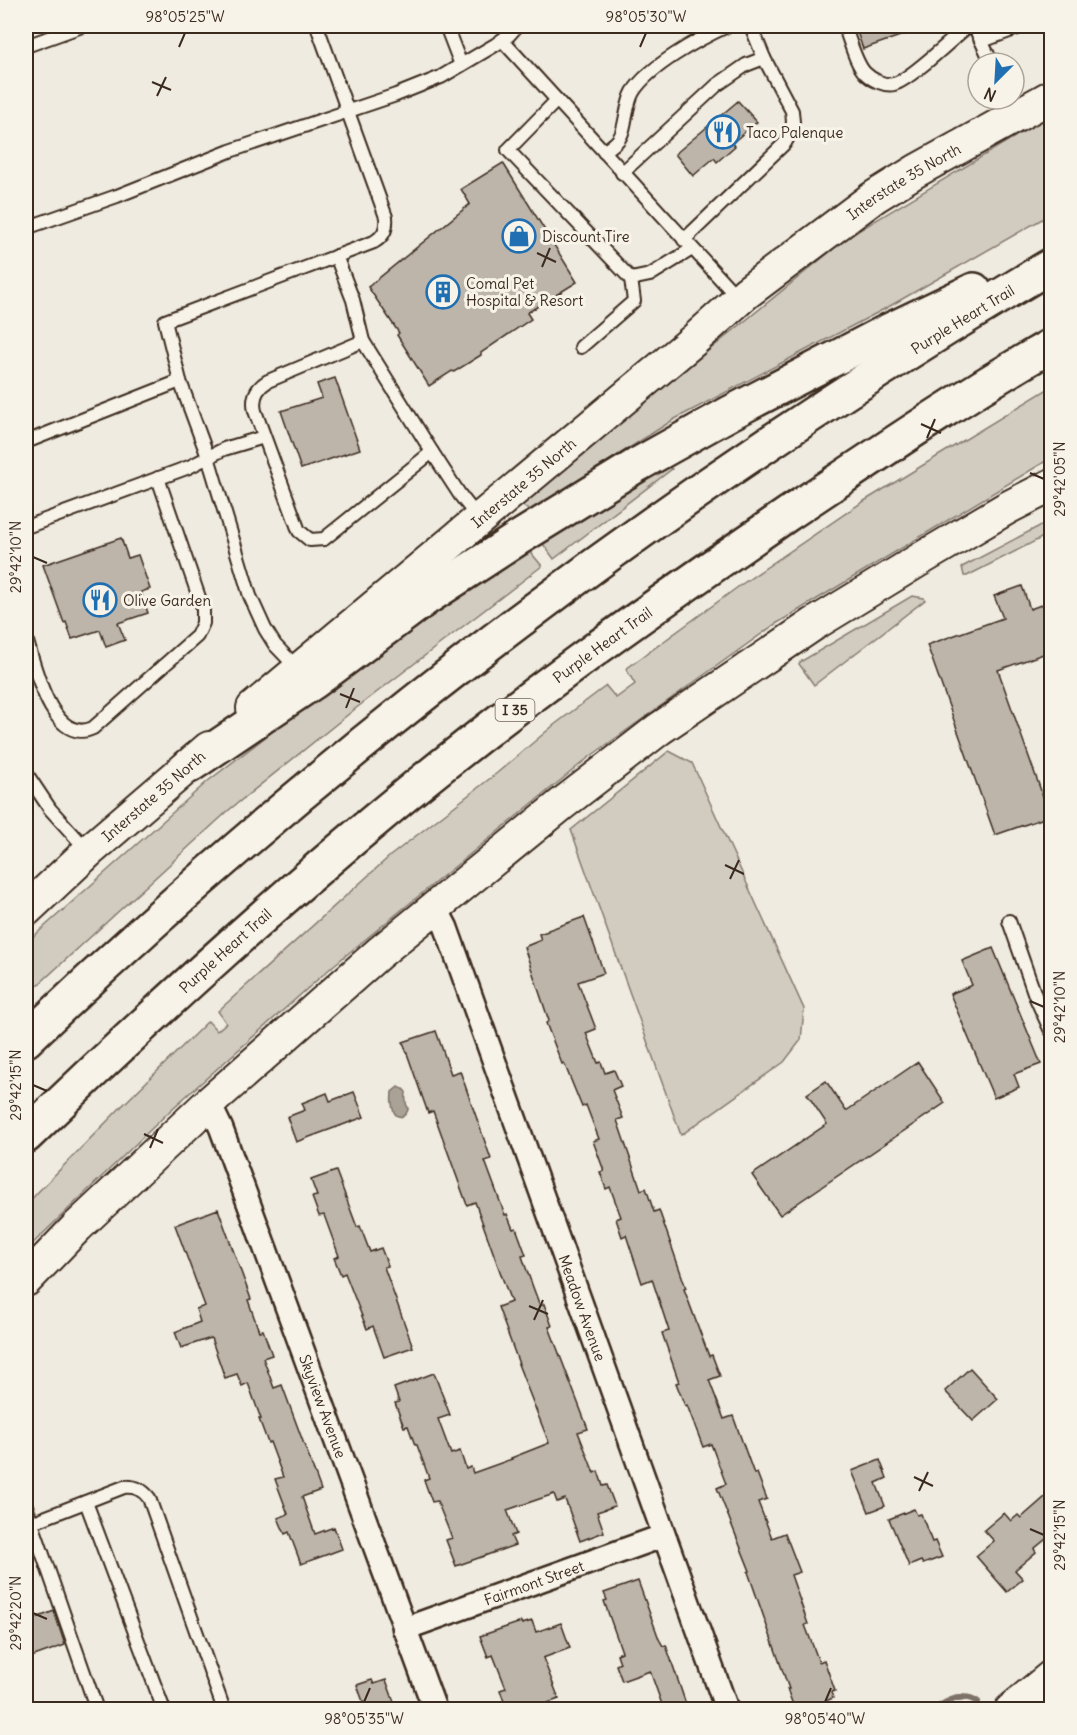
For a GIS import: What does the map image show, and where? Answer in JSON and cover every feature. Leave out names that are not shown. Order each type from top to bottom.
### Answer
[{"type":"highway","points":[[189,766],[315,681],[425,599],[637,465],[730,413],[886,332],[1052,254]]},
{"type":"highway","name":"Purple Heart Trail","points":[[26,1040],[198,881],[363,743],[503,634],[666,514],[805,419],[979,308],[1052,265]]},
{"type":"highway","name":"Purple Heart Trail","points":[[26,1136],[105,1059],[279,902],[380,816],[494,726],[678,589],[927,421],[1052,345]]},
{"type":"main road","name":"Interstate 35 North","points":[[26,910],[89,852],[298,670],[694,340],[739,299],[874,197],[1015,111],[1052,96]]},
{"type":"main road","points":[[26,1280],[77,1227],[209,1103],[380,953],[562,804],[659,729],[814,624],[1007,508],[1052,485]]},
{"type":"main road","points":[[1011,1710],[1052,1676]]},
{"type":"street","name":"Meadow Avenue","points":[[436,908],[446,927],[727,1710]]},
{"type":"street","name":"Skyview Avenue","points":[[209,1103],[221,1128],[435,1710]]},
{"type":"street","name":"Fairmont Street","points":[[404,1629],[663,1536]]},
{"type":"lane","points":[[26,46],[82,26]]},
{"type":"lane","points":[[298,670],[275,645],[256,612],[208,457],[180,381],[165,321],[374,242],[381,237],[387,225],[386,217],[317,26]]},
{"type":"lane","points":[[446,26],[461,65]]},
{"type":"lane","points":[[26,228],[230,152],[432,81],[502,40],[517,26]]},
{"type":"lane","points":[[604,152],[622,135],[628,103],[646,75],[652,69],[727,26]]},
{"type":"lane","points":[[631,279],[650,275],[688,244],[785,143],[791,132],[792,111],[764,58],[751,26]]},
{"type":"lane","points":[[844,26],[865,73],[877,81],[890,84],[908,77],[968,26]]},
{"type":"lane","points":[[974,26],[987,51]]},
{"type":"lane","points":[[982,41],[1023,26]]},
{"type":"lane","points":[[502,40],[739,299]]},
{"type":"lane","points":[[622,173],[717,85],[746,65],[764,58]]},
{"type":"lane","points":[[557,100],[508,150],[631,279],[634,301],[581,347]]},
{"type":"lane","points":[[336,256],[353,300],[363,342],[460,495],[479,519]]},
{"type":"lane","points":[[363,342],[263,384],[255,392],[253,405],[297,527],[302,535],[315,541],[327,537],[432,452]]},
{"type":"lane","points":[[26,442],[180,381]]},
{"type":"lane","points":[[26,526],[189,467],[224,449],[264,437]]},
{"type":"lane","points":[[26,638],[51,708],[69,729],[81,732],[93,728],[197,636],[203,622],[203,609],[158,478]]},
{"type":"lane","points":[[26,773],[50,809],[89,852]]},
{"type":"lane","points":[[1009,921],[1036,998],[1052,1030]]},
{"type":"lane","points":[[31,1523],[123,1487],[144,1491],[149,1498],[224,1710]]},
{"type":"lane","points":[[86,1502],[164,1710]]},
{"type":"lane","points":[[26,1506],[97,1710]]},
{"type":"shaded area","points":[[1051,115],[1051,214],[890,306],[673,420],[530,511],[520,504],[848,237]]},
{"type":"shaded area","points":[[1051,387],[1051,458],[774,625],[588,758],[334,965],[174,1107],[26,1250],[26,1205],[38,1192],[208,1021],[217,1031],[226,1023],[218,1011],[390,856],[606,686],[616,698],[635,684],[626,669],[742,584],[861,503]]},
{"type":"shaded area","points":[[662,462],[672,469],[554,559],[538,537]]},
{"type":"shaded area","points":[[1051,520],[1051,533],[964,576],[962,567]]},
{"type":"shaded area","points":[[527,548],[542,566],[355,709],[229,810],[26,996],[26,943],[208,781],[340,680]]},
{"type":"shaded area","points":[[912,596],[925,600],[814,685],[799,664],[800,662]]},
{"type":"shaded area","points":[[669,751],[692,763],[804,1009],[801,1040],[784,1062],[681,1135],[571,830]]},
{"type":"shaded area","points":[[398,1087],[406,1092],[408,1109],[403,1116],[396,1115],[393,1108],[392,1092]]},
{"type":"building","points":[[855,26],[923,26],[923,28],[863,49]]},
{"type":"building","name":"Taco Palenque","points":[[738,101],[757,122],[732,143],[735,146],[717,162],[714,158],[693,176],[675,154]]},
{"type":"building","name":"Comal Pet Hospital & Resort","points":[[503,163],[577,282],[527,313],[531,319],[481,355],[429,386],[397,335],[399,333],[368,287],[470,204],[461,189]]},
{"type":"building","points":[[335,378],[360,449],[301,469],[281,411],[322,398],[317,384]]},
{"type":"building","name":"Olive Garden","points":[[121,538],[128,558],[138,555],[150,589],[141,592],[148,613],[118,623],[125,640],[106,647],[100,630],[72,639],[43,565]]},
{"type":"building","points":[[1022,586],[1030,609],[1052,601],[1052,651],[998,670],[1050,816],[995,835],[927,645],[1003,618],[994,596]]},
{"type":"building","points":[[584,917],[604,973],[578,982],[596,1029],[586,1033],[598,1063],[601,1062],[605,1073],[614,1070],[621,1086],[612,1090],[623,1118],[617,1120],[641,1190],[646,1188],[654,1212],[659,1210],[686,1288],[684,1289],[709,1356],[712,1355],[720,1376],[709,1380],[724,1419],[733,1416],[754,1474],[757,1473],[767,1499],[758,1502],[772,1538],[785,1533],[800,1572],[791,1575],[808,1624],[805,1625],[819,1662],[824,1660],[835,1691],[831,1692],[833,1698],[803,1710],[795,1710],[787,1689],[789,1689],[748,1572],[750,1571],[717,1488],[726,1484],[711,1444],[703,1447],[676,1383],[679,1382],[662,1333],[669,1331],[652,1279],[642,1283],[626,1235],[622,1237],[616,1219],[621,1217],[610,1187],[606,1189],[600,1172],[604,1171],[593,1141],[599,1139],[586,1105],[582,1107],[564,1063],[562,1064],[546,1023],[549,1021],[524,947],[541,940],[539,934]]},
{"type":"building","points":[[993,948],[1041,1064],[1014,1074],[1019,1087],[994,1098],[950,994],[972,985],[962,961]]},
{"type":"building","points":[[436,1031],[451,1074],[460,1071],[491,1159],[485,1161],[505,1215],[507,1214],[513,1229],[516,1228],[526,1255],[522,1256],[540,1306],[544,1304],[552,1326],[549,1327],[588,1429],[578,1432],[594,1473],[598,1471],[603,1486],[607,1485],[615,1506],[597,1512],[604,1532],[580,1541],[565,1499],[557,1502],[554,1494],[507,1510],[516,1534],[511,1536],[515,1545],[456,1566],[446,1540],[452,1538],[437,1501],[432,1502],[424,1480],[429,1478],[408,1426],[404,1427],[395,1403],[399,1402],[394,1388],[434,1373],[450,1415],[438,1419],[451,1454],[460,1451],[466,1469],[471,1467],[473,1473],[549,1443],[498,1307],[511,1302],[475,1202],[467,1205],[433,1111],[428,1113],[403,1042]]},
{"type":"building","points":[[918,1062],[945,1103],[780,1215],[752,1175],[827,1124],[807,1094],[826,1081],[846,1111]]},
{"type":"building","points":[[354,1092],[364,1117],[296,1142],[287,1117],[305,1110],[302,1103],[327,1093],[330,1101]]},
{"type":"building","points":[[336,1171],[357,1227],[360,1226],[370,1252],[381,1248],[388,1266],[384,1267],[413,1347],[384,1357],[373,1326],[367,1329],[345,1273],[341,1275],[334,1258],[339,1256],[324,1215],[319,1216],[312,1197],[317,1196],[311,1180]]},
{"type":"building","points":[[218,1209],[251,1299],[248,1300],[259,1331],[263,1330],[272,1355],[263,1358],[274,1388],[282,1385],[321,1490],[302,1497],[315,1534],[334,1527],[342,1549],[301,1564],[289,1532],[285,1534],[278,1518],[288,1514],[275,1479],[283,1477],[259,1419],[261,1419],[248,1383],[242,1386],[237,1374],[225,1378],[211,1338],[181,1348],[175,1332],[200,1322],[196,1309],[205,1306],[175,1225]]},
{"type":"building","points":[[970,1368],[998,1399],[973,1421],[945,1391]]},
{"type":"building","points":[[880,1460],[887,1478],[876,1483],[885,1506],[869,1512],[852,1471]]},
{"type":"building","points":[[1052,1491],[1052,1534],[1034,1549],[1036,1552],[1015,1570],[1023,1579],[1007,1592],[976,1556],[994,1541],[984,1530],[1004,1513],[1011,1521],[1018,1515],[1021,1518]]},
{"type":"building","points":[[914,1509],[917,1515],[921,1514],[932,1542],[935,1541],[942,1557],[909,1566],[889,1519]]},
{"type":"building","points":[[638,1581],[659,1639],[663,1646],[666,1645],[688,1710],[664,1710],[650,1671],[622,1681],[616,1665],[620,1663],[617,1654],[622,1652],[604,1601],[607,1600],[604,1593]]},
{"type":"building","points":[[54,1611],[65,1645],[26,1659],[26,1622]]},
{"type":"building","points":[[532,1621],[536,1632],[561,1623],[570,1648],[543,1658],[559,1699],[542,1705],[543,1710],[507,1710],[500,1690],[506,1688],[493,1655],[488,1657],[480,1636],[521,1622],[522,1624]]},
{"type":"building","points":[[372,1680],[374,1684],[386,1680],[397,1710],[366,1710],[357,1685]]},
{"type":"waterway","points":[[935,1710],[956,1698],[973,1699],[978,1702]]},
{"type":"place","name":"Taco Palenque","points":[[723,132]]},
{"type":"place","name":"Discount Tire","points":[[519,236]]},
{"type":"place","name":"Comal Pet Hospital & Resort","points":[[443,292]]},
{"type":"place","name":"Olive Garden","points":[[100,600]]}]
